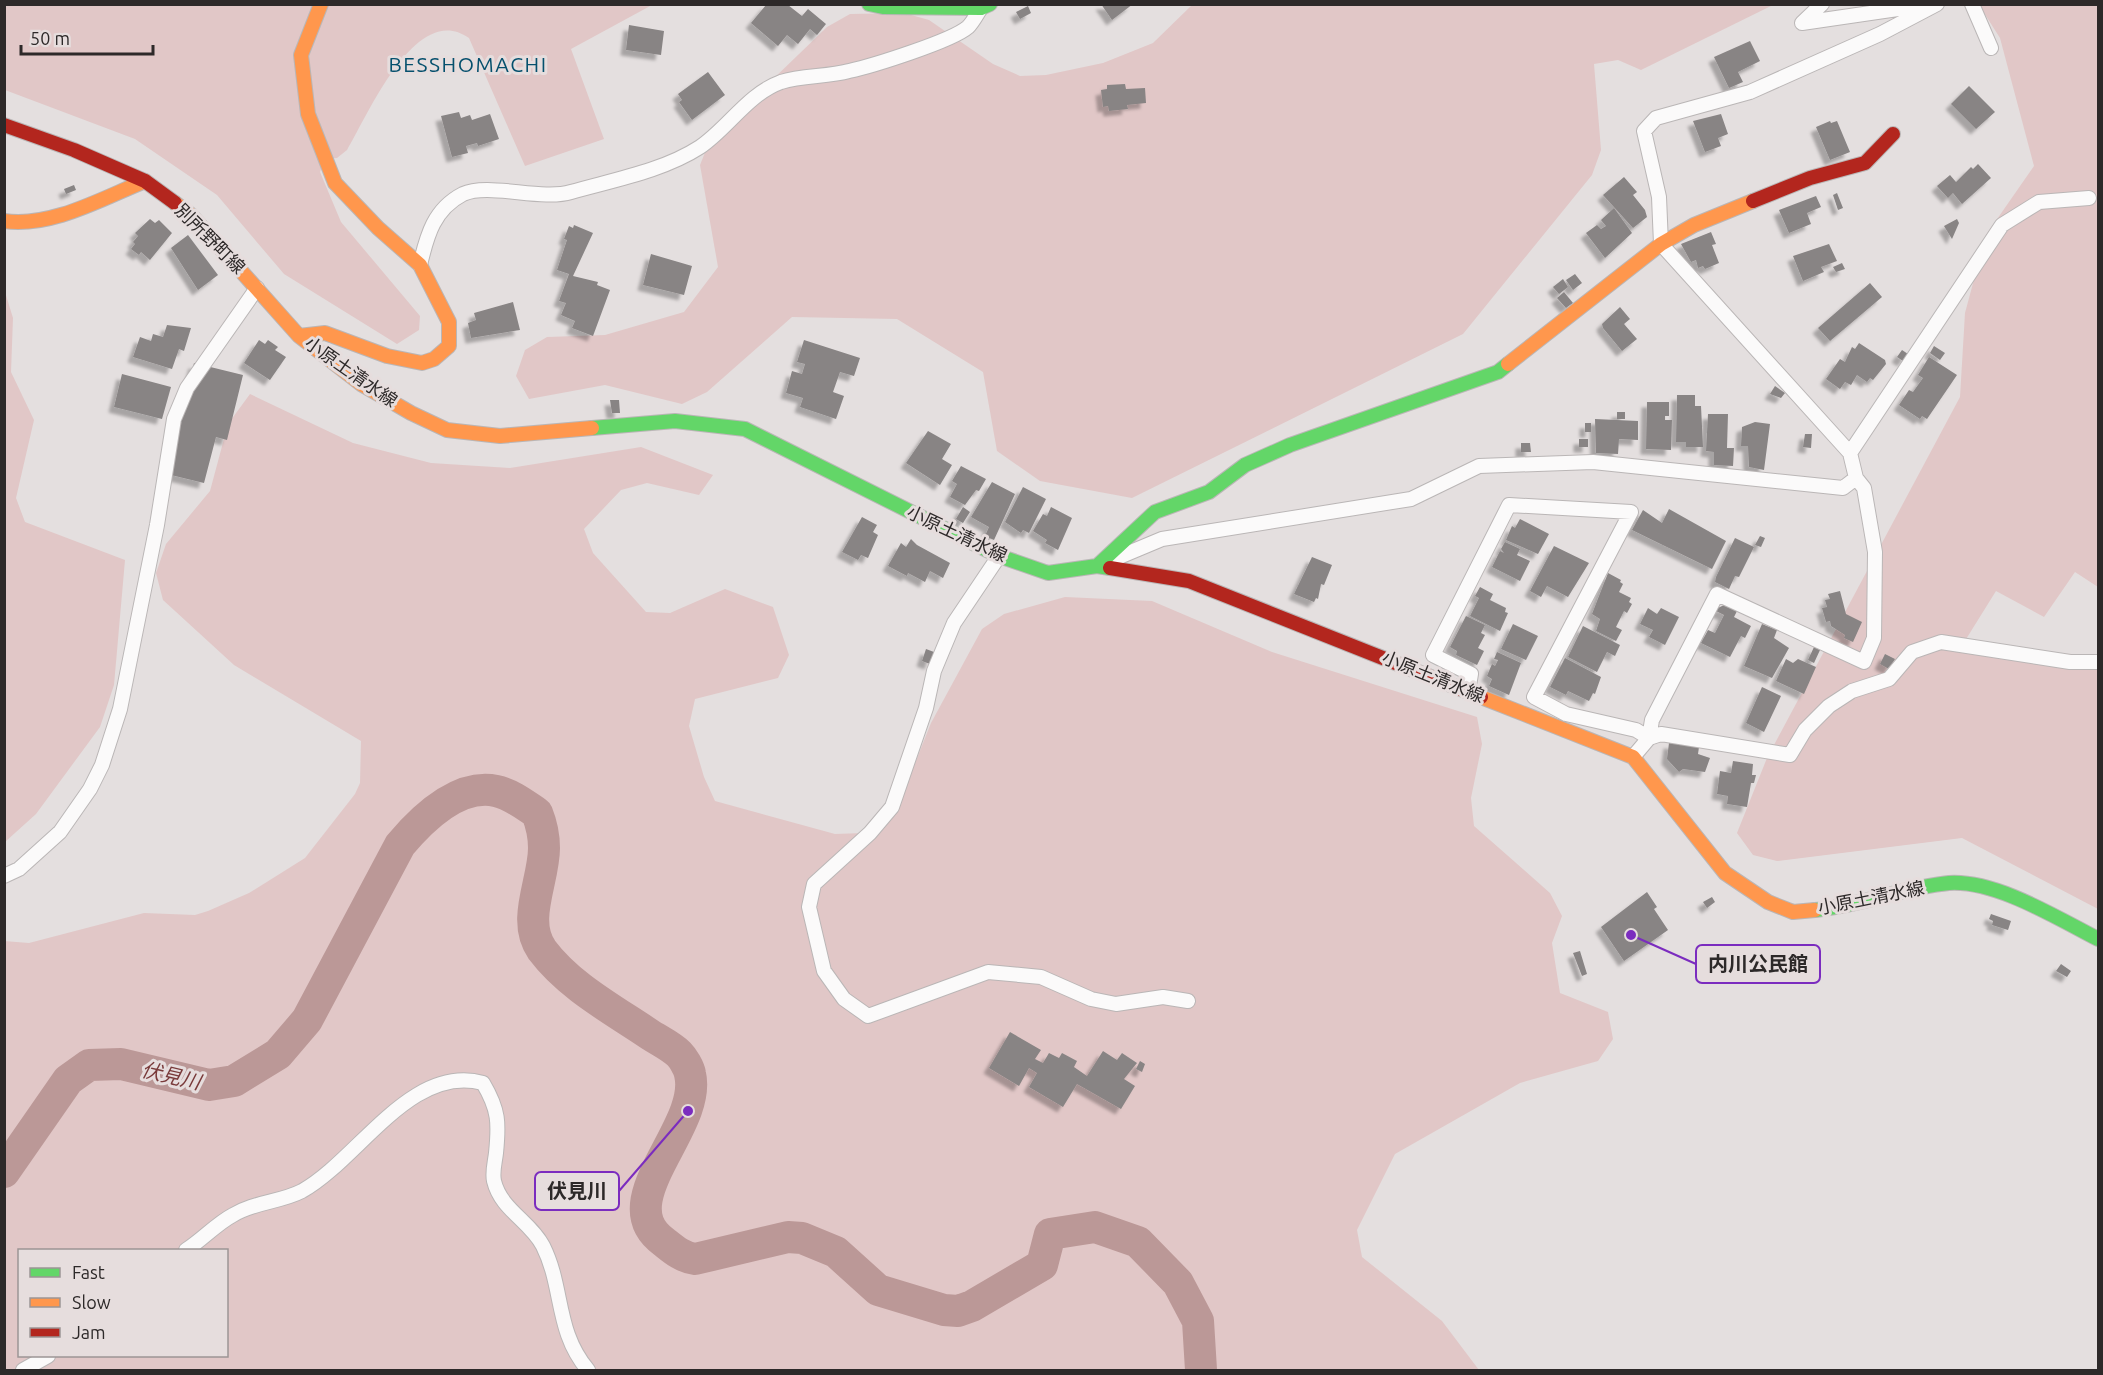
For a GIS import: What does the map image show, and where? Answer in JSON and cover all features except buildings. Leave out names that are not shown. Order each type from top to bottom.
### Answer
[{"type":"main road","name":"小原土清水線","points":[[298,336],[325,333],[387,356],[422,363],[434,359],[449,346],[449,322],[420,264],[378,228],[335,183],[308,114],[301,55],[321,4]]},
{"type":"main road","points":[[869,4],[983,6]]},
{"type":"main road","name":"別所野町線","points":[[4,125],[74,150],[145,182],[191,215],[298,336]]},
{"type":"main road","points":[[1097,566],[1155,512],[1209,492],[1245,465],[1301,441],[1498,372],[1661,244],[1694,225],[1810,178],[1865,163],[1893,134]]},
{"type":"main road","points":[[4,221],[11,224],[37,221],[145,182]]},
{"type":"main road","name":"小原土清水線","points":[[298,336],[362,384],[411,413],[447,430],[500,436],[675,421],[745,429],[999,556],[1048,573],[1097,566],[1189,581],[1634,757],[1725,873],[1768,902],[1793,912],[1834,908],[1951,883],[1985,887],[2040,909],[2098,939]]},
{"type":"street","points":[[1822,4],[1802,23],[1925,4]]},
{"type":"street","points":[[1634,757],[1649,738],[1652,720],[1717,594],[1864,662],[1874,638],[1875,552],[1864,488],[1856,478],[1851,453],[1661,244],[1659,197],[1644,131],[1656,118],[1750,92],[1880,34],[1937,4]]},
{"type":"street","points":[[1972,4],[1991,48]]},
{"type":"street","points":[[420,264],[429,228],[445,205],[465,193],[487,189],[511,193],[567,193],[680,159],[702,146],[767,88],[783,81],[848,71],[932,44],[968,27],[983,6]]},
{"type":"street","points":[[1851,453],[2002,225],[2039,202],[2088,198]]},
{"type":"street","points":[[4,876],[19,869],[60,832],[90,789],[102,765],[120,709],[157,525],[174,419],[187,388],[257,288]]},
{"type":"street","points":[[1097,566],[1162,539],[1411,499],[1479,466],[1593,462],[1843,488],[1856,478]]},
{"type":"street","points":[[1468,691],[1472,675],[1433,655],[1509,505],[1631,512],[1533,697],[1566,714],[1636,730],[1649,738]]},
{"type":"street","points":[[999,556],[950,633],[934,671],[926,708],[892,807],[870,833],[814,884],[809,908],[825,971],[844,999],[868,1016],[987,972],[1041,977],[1091,999],[1116,1004],[1163,998],[1188,1001]]},
{"type":"street","points":[[1649,738],[1660,734],[1790,755],[1805,730],[1828,706],[1852,691],[1889,679],[1912,652],[1941,642],[2070,662],[2098,662]]},
{"type":"street","points":[[189,1249],[233,1214],[300,1192],[331,1172],[401,1104],[417,1095],[467,1078],[483,1083],[497,1111],[499,1129],[494,1178],[498,1194],[543,1246],[555,1281],[563,1326],[579,1360],[588,1371]]},
{"type":"street","points":[[23,1371],[46,1357]]},
{"type":"shaded area","points":[[4,5],[652,5],[571,49],[604,139],[525,166],[469,38],[449,30],[431,35],[413,48],[381,89],[347,150],[337,158],[325,159],[320,172],[341,222],[420,316],[419,330],[397,344],[284,274],[217,195],[135,139],[5,90]]},
{"type":"shaded area","points":[[1192,5],[1773,5],[1641,70],[1618,60],[1594,64],[1601,150],[1592,175],[1463,334],[1132,498],[1040,481],[997,451],[983,372],[897,319],[792,317],[707,392],[682,404],[605,385],[529,399],[516,376],[525,350],[547,337],[605,335],[684,312],[718,267],[700,165],[710,140],[827,27],[850,14],[904,13],[929,20],[993,64],[1020,76],[1046,75],[1103,63],[1153,43]]},
{"type":"shaded area","points":[[1979,5],[2098,5],[2098,587],[2075,572],[2044,617],[1996,591],[1963,644],[2098,664],[2098,909],[1962,838],[1777,861],[1753,855],[1737,833],[1767,758],[1960,397],[1965,313],[1986,235],[2034,166],[2000,38]]},
{"type":"shaded area","points":[[5,292],[13,318],[11,372],[34,420],[16,498],[25,522],[125,560],[114,685],[100,727],[36,814],[5,842]]},
{"type":"shaded area","points":[[250,394],[353,443],[431,463],[510,468],[641,447],[713,475],[699,495],[647,483],[621,490],[584,529],[593,553],[646,612],[670,613],[725,589],[773,607],[789,655],[778,678],[695,699],[689,726],[704,777],[715,801],[835,834],[863,833],[902,796],[931,723],[982,629],[1004,614],[1065,597],[1152,601],[1272,652],[1477,717],[1482,744],[1471,798],[1474,826],[1550,893],[1562,916],[1552,943],[1560,993],[1608,1012],[1613,1039],[1598,1061],[1520,1083],[1395,1154],[1357,1230],[1362,1257],[1442,1321],[1479,1370],[5,1370],[4,941],[29,943],[144,913],[195,915],[249,893],[305,858],[355,794],[360,783],[361,741],[234,665],[163,600],[156,573],[166,544],[210,491],[228,424]]},
{"type":"waterway","name":"伏見川","points":[[4,1172],[68,1080],[89,1065],[121,1064],[209,1085],[234,1081],[278,1054],[307,1020],[400,845],[419,824],[442,805],[468,792],[496,791],[512,797],[537,813],[540,821],[544,848],[533,913],[533,926],[542,950],[578,986],[676,1051],[690,1074],[690,1095],[683,1117],[660,1163],[646,1206],[649,1225],[664,1242],[682,1255],[695,1259],[788,1237],[802,1238],[836,1252],[878,1290],[944,1310],[958,1311],[972,1306],[1042,1265],[1050,1234],[1095,1227],[1138,1242],[1178,1283],[1198,1321],[1201,1370]]},
{"type":"traffic: fast","points":[[869,4],[883,7],[981,8],[990,4]]},
{"type":"traffic: fast","points":[[1097,566],[1155,512],[1209,492],[1245,465],[1290,445],[1498,372],[1508,364]]},
{"type":"traffic: fast","points":[[592,428],[675,421],[745,429],[999,556],[1048,573],[1097,566],[1110,568]]},
{"type":"traffic: fast","points":[[1815,910],[1849,905],[1932,885],[1967,884],[2006,894],[2026,902],[2098,939]]},
{"type":"traffic: slow","points":[[299,336],[325,333],[387,356],[422,363],[434,359],[449,346],[449,322],[420,265],[378,228],[335,183],[308,114],[301,55],[321,4]]},
{"type":"traffic: slow","points":[[4,221],[22,222],[58,216],[145,181]]},
{"type":"traffic: slow","points":[[1508,364],[1661,244],[1694,225],[1753,201]]},
{"type":"traffic: slow","points":[[175,203],[191,215],[299,336],[361,384],[411,413],[447,430],[500,436],[592,428]]},
{"type":"traffic: slow","points":[[1481,697],[1633,757],[1725,873],[1768,902],[1793,912],[1815,910]]},
{"type":"traffic: jam","points":[[4,125],[74,150],[145,181],[175,203]]},
{"type":"traffic: jam","points":[[1753,201],[1810,178],[1865,163],[1893,134]]},
{"type":"traffic: jam","points":[[1110,568],[1189,581],[1481,697]]},
{"type":"place","name":"内川公民館","points":[[1631,935]]},
{"type":"place","name":"伏見川","points":[[688,1111]]},
{"type":"district","name":"BESSHOMACHI","points":[[468,65]]}]
